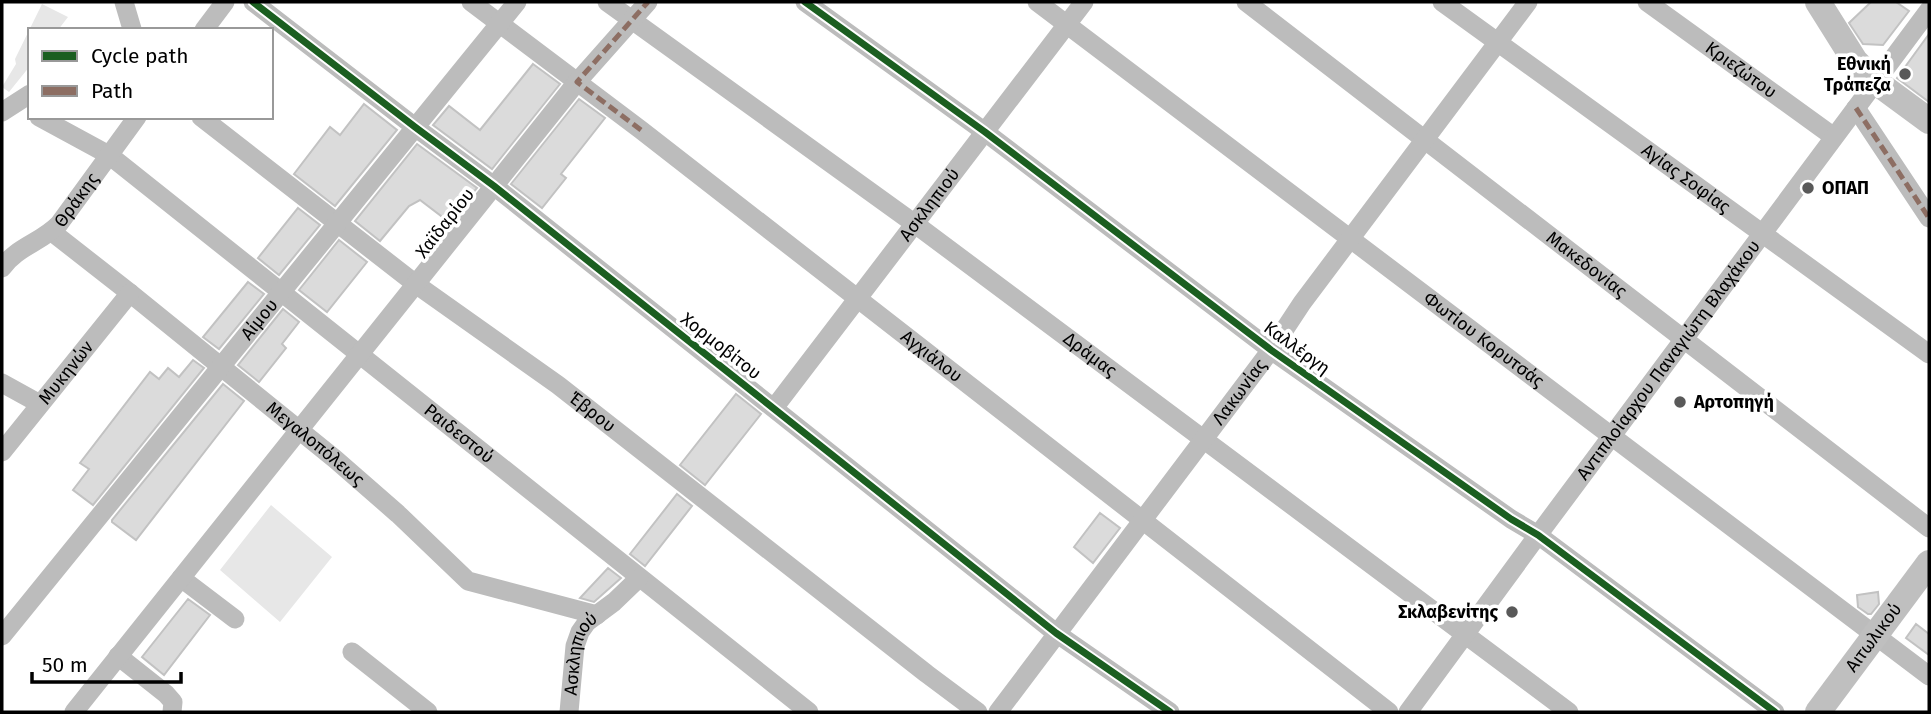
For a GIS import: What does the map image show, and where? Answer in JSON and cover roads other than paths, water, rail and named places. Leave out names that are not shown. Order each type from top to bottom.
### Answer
[{"type":"street","points":[[124,2],[131,28]]},
{"type":"street","points":[[206,28],[225,2]]},
{"type":"street","name":"Χορμοβίτου","points":[[253,2],[494,186],[1056,633],[1170,712]]},
{"type":"street","name":"Αγχιάλου","points":[[471,2],[641,130],[1389,712]]},
{"type":"street","name":"Αίμου","points":[[2,636],[517,2]]},
{"type":"street","name":"Δράμας","points":[[607,2],[915,224],[1569,712]]},
{"type":"street","name":"Χαϊδαρίου","points":[[74,712],[577,82],[648,2]]},
{"type":"street","name":"Καλλέργη","points":[[806,2],[985,132],[1271,350],[1511,519],[1538,535],[1775,712]]},
{"type":"street","name":"Φωτίου Κορυτσάς","points":[[1038,2],[1929,676]]},
{"type":"street","name":"Ασκληπιού","points":[[774,408],[1084,2]]},
{"type":"street","name":"Μακεδονίας","points":[[1246,2],[1929,528]]},
{"type":"street","name":"Αγίας Σοφίας","points":[[1442,2],[1929,354]]},
{"type":"street","name":"Λακωνίας","points":[[998,712],[1271,350],[1303,303],[1528,2]]},
{"type":"street","name":"Κριεζώτου","points":[[1647,2],[1834,137]]},
{"type":"street","points":[[1818,2],[1855,61],[1876,82],[1929,121]]},
{"type":"street","name":"Αντιπλοίαρχου Παναγιώτη Βλαχάκου","points":[[1408,712],[1929,10]]},
{"type":"street","points":[[1856,108],[1929,218]]},
{"type":"street","name":"Ραιδεστού","points":[[43,119],[109,155],[809,712]]},
{"type":"street","name":"Θράκης","points":[[2,268],[15,253],[51,232],[136,119]]},
{"type":"street","name":"Έβρου","points":[[204,119],[417,285],[558,385],[978,712]]},
{"type":"street","name":"Μεγαλοπόλεως","points":[[51,232],[300,430],[398,514],[468,580],[597,615]]},
{"type":"street","name":"Μυκηνών","points":[[2,452],[130,293]]},
{"type":"street","points":[[2,383],[40,404]]},
{"type":"street","name":"Αιτωλικού","points":[[1818,712],[1929,563]]},
{"type":"street","points":[[181,578],[235,619]]},
{"type":"street","name":"Ασκληπιού","points":[[569,712],[575,646],[580,632],[587,622],[639,579]]},
{"type":"street","points":[[352,652],[428,712]]},
{"type":"street","points":[[118,656],[166,694],[173,702],[172,712]]},
{"type":"place","name":"Εθνική Τράπεζα","points":[[1905,74]]},
{"type":"place","name":"ΟΠΑΠ","points":[[1808,188]]},
{"type":"place","name":"Αρτοπηγή","points":[[1680,402]]},
{"type":"place","name":"Σκλαβενίτης","points":[[1512,612]]}]
